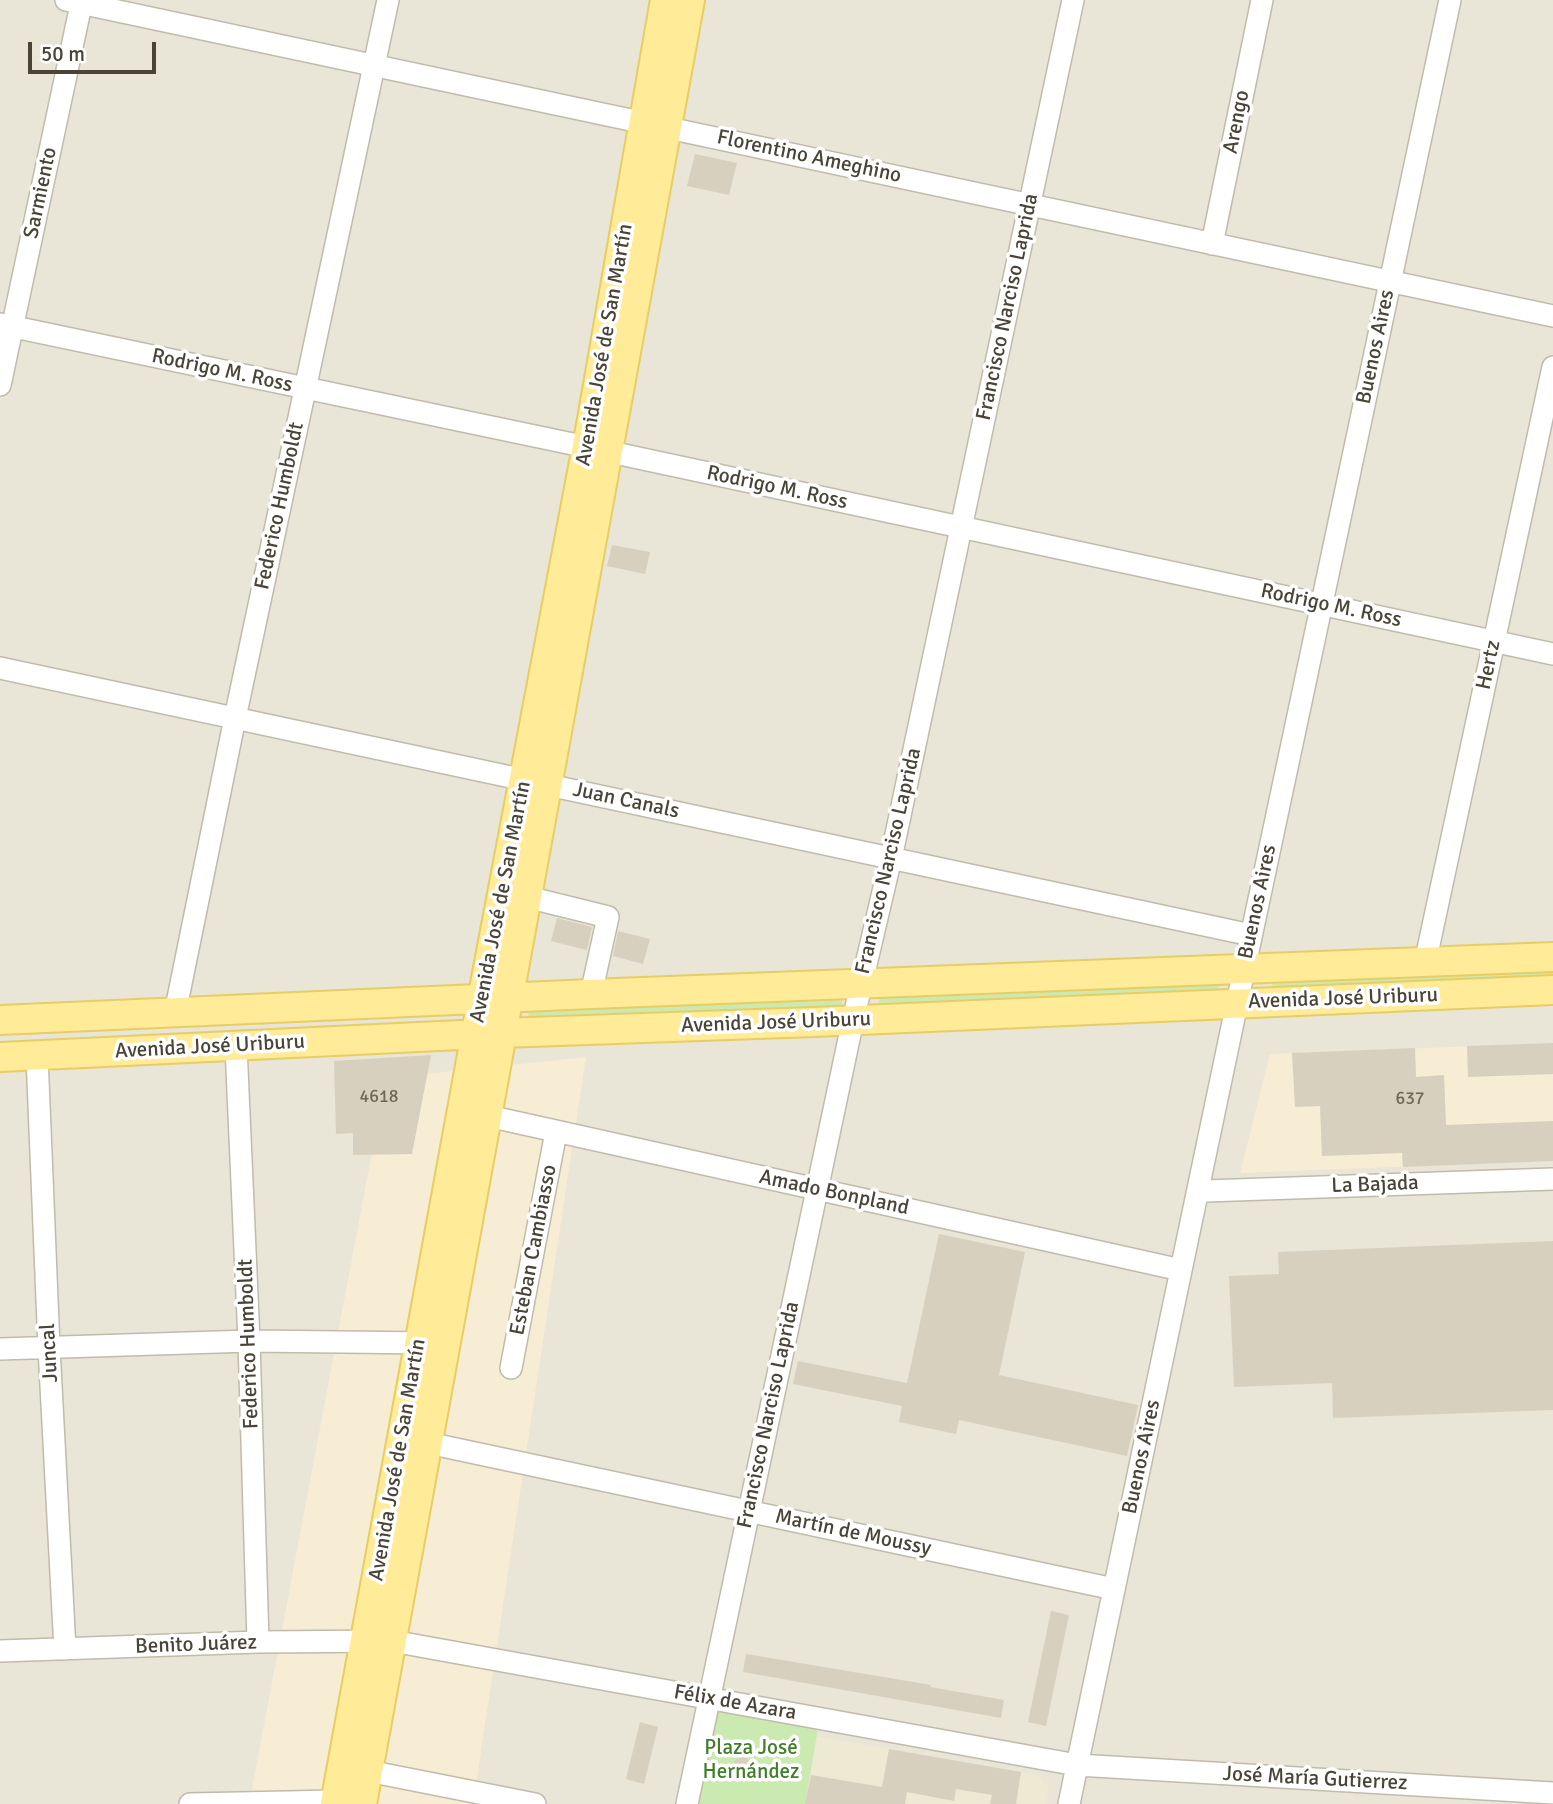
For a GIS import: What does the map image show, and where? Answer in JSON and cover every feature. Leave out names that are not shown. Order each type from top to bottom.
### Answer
[{"type":"main road","name":"Avenida José de San Martín","points":[[345,1803],[378,1641],[598,449],[655,125],[665,0]]},
{"type":"main road","name":"Avenida José de San Martín","points":[[655,125],[690,0]]},
{"type":"main road","name":"Avenida José de San Martín","points":[[496,998],[527,897],[536,782]]},
{"type":"main road","name":"Avenida José Uriburu","points":[[0,1020],[1553,957]]},
{"type":"main road","name":"Avenida José Uriburu","points":[[0,1057],[489,1033],[1553,990]]},
{"type":"main road","name":"Avenida José de San Martín","points":[[345,1803],[368,1771],[378,1641],[428,1443],[433,1342],[488,1116],[489,1033]]},
{"type":"street","name":"Federico Humboldt","points":[[175,1013],[388,0]]},
{"type":"street","name":"Francisco Narciso Laprida","points":[[687,1804],[1073,0]]},
{"type":"street","name":"Arengo","points":[[1212,243],[1262,0]]},
{"type":"street","name":"Buenos Aires","points":[[1069,1804],[1450,0]]},
{"type":"street","name":"Florentino Ameghino","points":[[77,1],[1553,316]]},
{"type":"street","name":"Sarmiento","points":[[0,385],[6,325],[77,1]]},
{"type":"street","name":"Rodrigo M. Ross","points":[[6,325],[1553,654]]},
{"type":"street","name":"Hertz","points":[[1425,962],[1553,367]]},
{"type":"street","name":"Juan Canals","points":[[0,668],[1251,935]]},
{"type":"street","points":[[527,897],[608,917],[591,994]]},
{"type":"street","points":[[0,1010],[44,1018]]},
{"type":"street","name":"Federico Humboldt","points":[[236,1046],[249,1341],[258,1642]]},
{"type":"street","name":"Juncal","points":[[37,1056],[65,1649]]},
{"type":"street","name":"Amado Bonpland","points":[[488,1116],[1181,1270]]},
{"type":"street","name":"Esteban Cambiasso","points":[[511,1368],[556,1132]]},
{"type":"street","name":"La Bajada","points":[[1197,1193],[1553,1179]]},
{"type":"street","points":[[0,1349],[249,1341],[433,1342]]},
{"type":"street","name":"Martín de Moussy","points":[[428,1443],[1114,1589]]},
{"type":"street","name":"Benito Juárez","points":[[0,1651],[258,1642],[378,1641]]},
{"type":"street","name":"Félix de Azara","points":[[378,1641],[1077,1765]]},
{"type":"street","name":"José María Gutierrez","points":[[1077,1765],[1553,1793]]},
{"type":"street","points":[[368,1771],[535,1804]]},
{"type":"street","points":[[190,1804],[345,1803]]},
{"type":"shaded area","points":[[0,0],[1553,0],[1553,1804],[0,1804]]},
{"type":"shaded area","points":[[1553,1043],[1553,1161],[1240,1173],[1270,1054]]},
{"type":"shaded area","points":[[586,1057],[473,1804],[249,1804],[386,1078]]},
{"type":"shaded area","points":[[817,1736],[1040,1776],[1049,1788],[1046,1804],[805,1804]]},
{"type":"green space","points":[[1553,968],[1553,981],[1273,990],[1272,982],[1274,977]]},
{"type":"green space","points":[[1218,982],[1219,988],[1214,994],[879,1005],[881,994]]},
{"type":"green space","points":[[843,997],[841,1009],[532,1020],[528,1016],[530,1010]]},
{"type":"green space","name":"Plaza José Hernández","points":[[724,1711],[818,1728],[805,1804],[696,1804],[717,1713]]},
{"type":"building","points":[[695,154],[737,163],[729,195],[687,186]]},
{"type":"building","points":[[612,545],[650,552],[645,574],[607,566]]},
{"type":"building","points":[[557,918],[592,927],[587,950],[551,941]]},
{"type":"building","points":[[618,931],[650,939],[643,964],[613,956]]},
{"type":"building","points":[[1553,1043],[1553,1074],[1468,1077],[1467,1046]]},
{"type":"building","points":[[1415,1048],[1416,1077],[1444,1075],[1446,1125],[1553,1121],[1553,1161],[1403,1167],[1402,1153],[1322,1156],[1320,1106],[1295,1107],[1292,1053]]},
{"type":"building","points":[[431,1055],[412,1154],[353,1155],[353,1133],[336,1134],[334,1061]]},
{"type":"building","points":[[939,1234],[1025,1252],[999,1375],[1138,1405],[1127,1456],[959,1420],[956,1434],[899,1422],[902,1406],[793,1384],[798,1361],[907,1383]]},
{"type":"building","points":[[1553,1241],[1553,1410],[1333,1418],[1332,1383],[1234,1387],[1229,1276],[1279,1274],[1278,1252]]},
{"type":"building","points":[[1051,1611],[1069,1615],[1046,1726],[1028,1722]]},
{"type":"building","points":[[746,1654],[1004,1700],[1001,1718],[743,1672]]},
{"type":"building","points":[[640,1722],[658,1727],[644,1784],[626,1779]]},
{"type":"building","points":[[889,1749],[1021,1772],[1016,1804],[990,1804],[992,1795],[956,1789],[954,1801],[907,1792],[905,1804],[805,1804],[811,1775],[882,1787]]},
{"type":"building","points":[[742,1757],[748,1760],[751,1766],[748,1772],[742,1775],[736,1772],[733,1766],[736,1760]]}]
